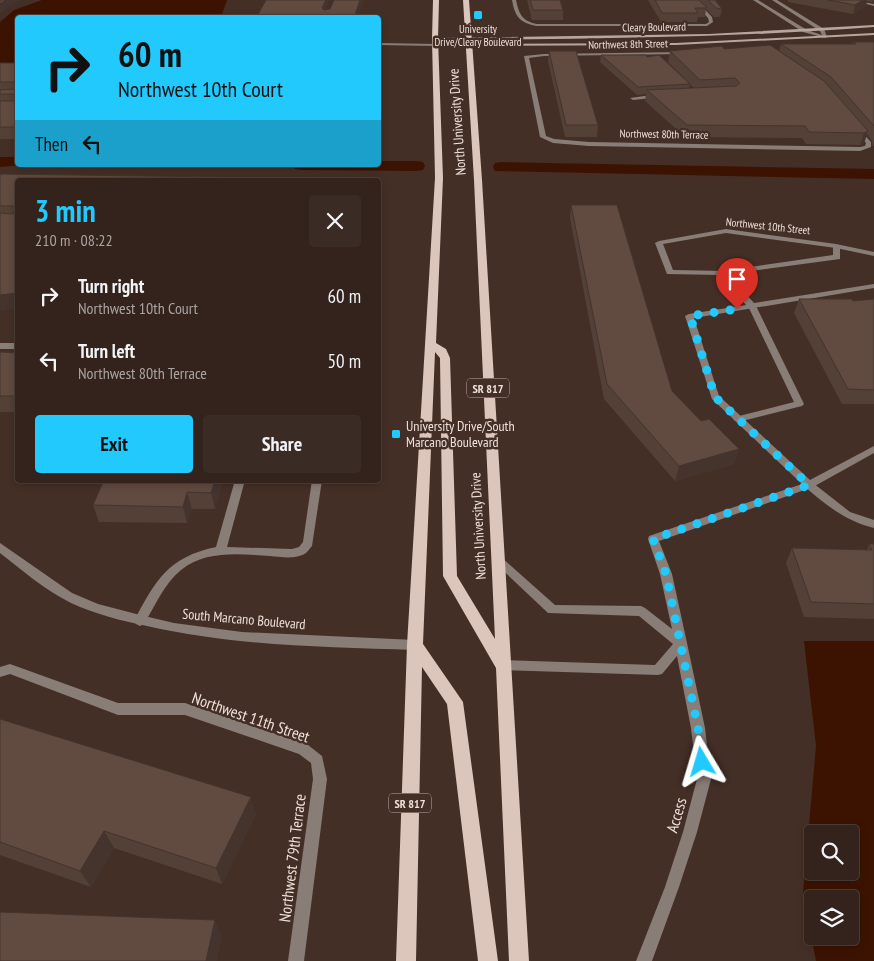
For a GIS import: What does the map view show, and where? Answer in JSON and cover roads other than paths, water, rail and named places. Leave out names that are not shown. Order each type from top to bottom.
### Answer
[{"type":"main road","name":"North University Drive","points":[[406,961],[416,645],[439,178],[435,42],[436,0]]},
{"type":"main road","name":"North University Drive","points":[[466,0],[519,961]]},
{"type":"main road","points":[[431,345],[442,352],[445,358],[450,576],[502,665]]},
{"type":"main road","points":[[416,645],[455,702],[488,961]]},
{"type":"street","points":[[514,0],[520,19],[524,23],[538,25],[707,25],[711,22],[710,18],[694,0]]},
{"type":"street","points":[[757,1],[775,0],[822,30],[825,37]]},
{"type":"street","points":[[855,0],[874,5]]},
{"type":"street","points":[[757,1],[805,31],[825,37]]},
{"type":"street","name":"Cleary Boulevard","points":[[469,42],[805,31],[874,26]]},
{"type":"street","name":"Cleary Boulevard","points":[[435,42],[643,45],[874,34]]},
{"type":"street","points":[[810,38],[822,45]]},
{"type":"street","points":[[381,40],[435,42]]},
{"type":"street","points":[[381,44],[435,42]]},
{"type":"street","points":[[643,45],[659,60]]},
{"type":"street","name":"Northwest 8th Street","points":[[532,56],[690,53]]},
{"type":"street","name":"Northwest 80th Terrace","points":[[532,56],[526,58],[544,137],[553,141],[589,144],[860,149],[868,147],[868,143],[851,122]]},
{"type":"street","points":[[633,98],[668,95]]},
{"type":"street","name":"Northwest 10th Street","points":[[722,273],[670,272],[659,243],[726,231],[836,246],[874,254]]},
{"type":"street","points":[[722,273],[837,257],[836,246]]},
{"type":"street","points":[[722,273],[752,306],[798,404],[738,418]]},
{"type":"street","points":[[874,286],[690,316],[715,397],[809,485],[842,512],[856,521],[874,524]]},
{"type":"street","points":[[0,346],[15,346]]},
{"type":"street","points":[[809,485],[874,449]]},
{"type":"street","points":[[220,551],[239,483]]},
{"type":"street","points":[[140,621],[163,582],[177,567],[193,556],[211,550],[292,553],[303,550],[308,543],[317,483]]},
{"type":"street","name":"Access","points":[[644,961],[672,887],[704,779],[698,728],[681,643],[666,574],[653,539],[809,485]]},
{"type":"street","name":"South Marcano Boulevard","points":[[0,547],[38,577],[69,596],[108,613],[140,621],[219,635],[416,645]]},
{"type":"street","points":[[497,560],[552,610],[641,611],[681,643],[658,670],[502,665]]},
{"type":"street","name":"Northwest 11th Street","points":[[0,672],[10,669],[118,709],[185,709],[304,749],[317,760]]},
{"type":"street","name":"Northwest 79th Terrace","points":[[296,961],[320,779],[317,760]]},
{"type":"waterway","points":[[0,162],[15,162]]},
{"type":"waterway","points":[[381,166],[417,166]]},
{"type":"waterway","points":[[501,167],[874,174]]},
{"type":"place","name":"University Drive/Cleary Boulevard","points":[[478,15]]},
{"type":"place","name":"University Drive/South Marcano Boulevard","points":[[396,434]]}]
